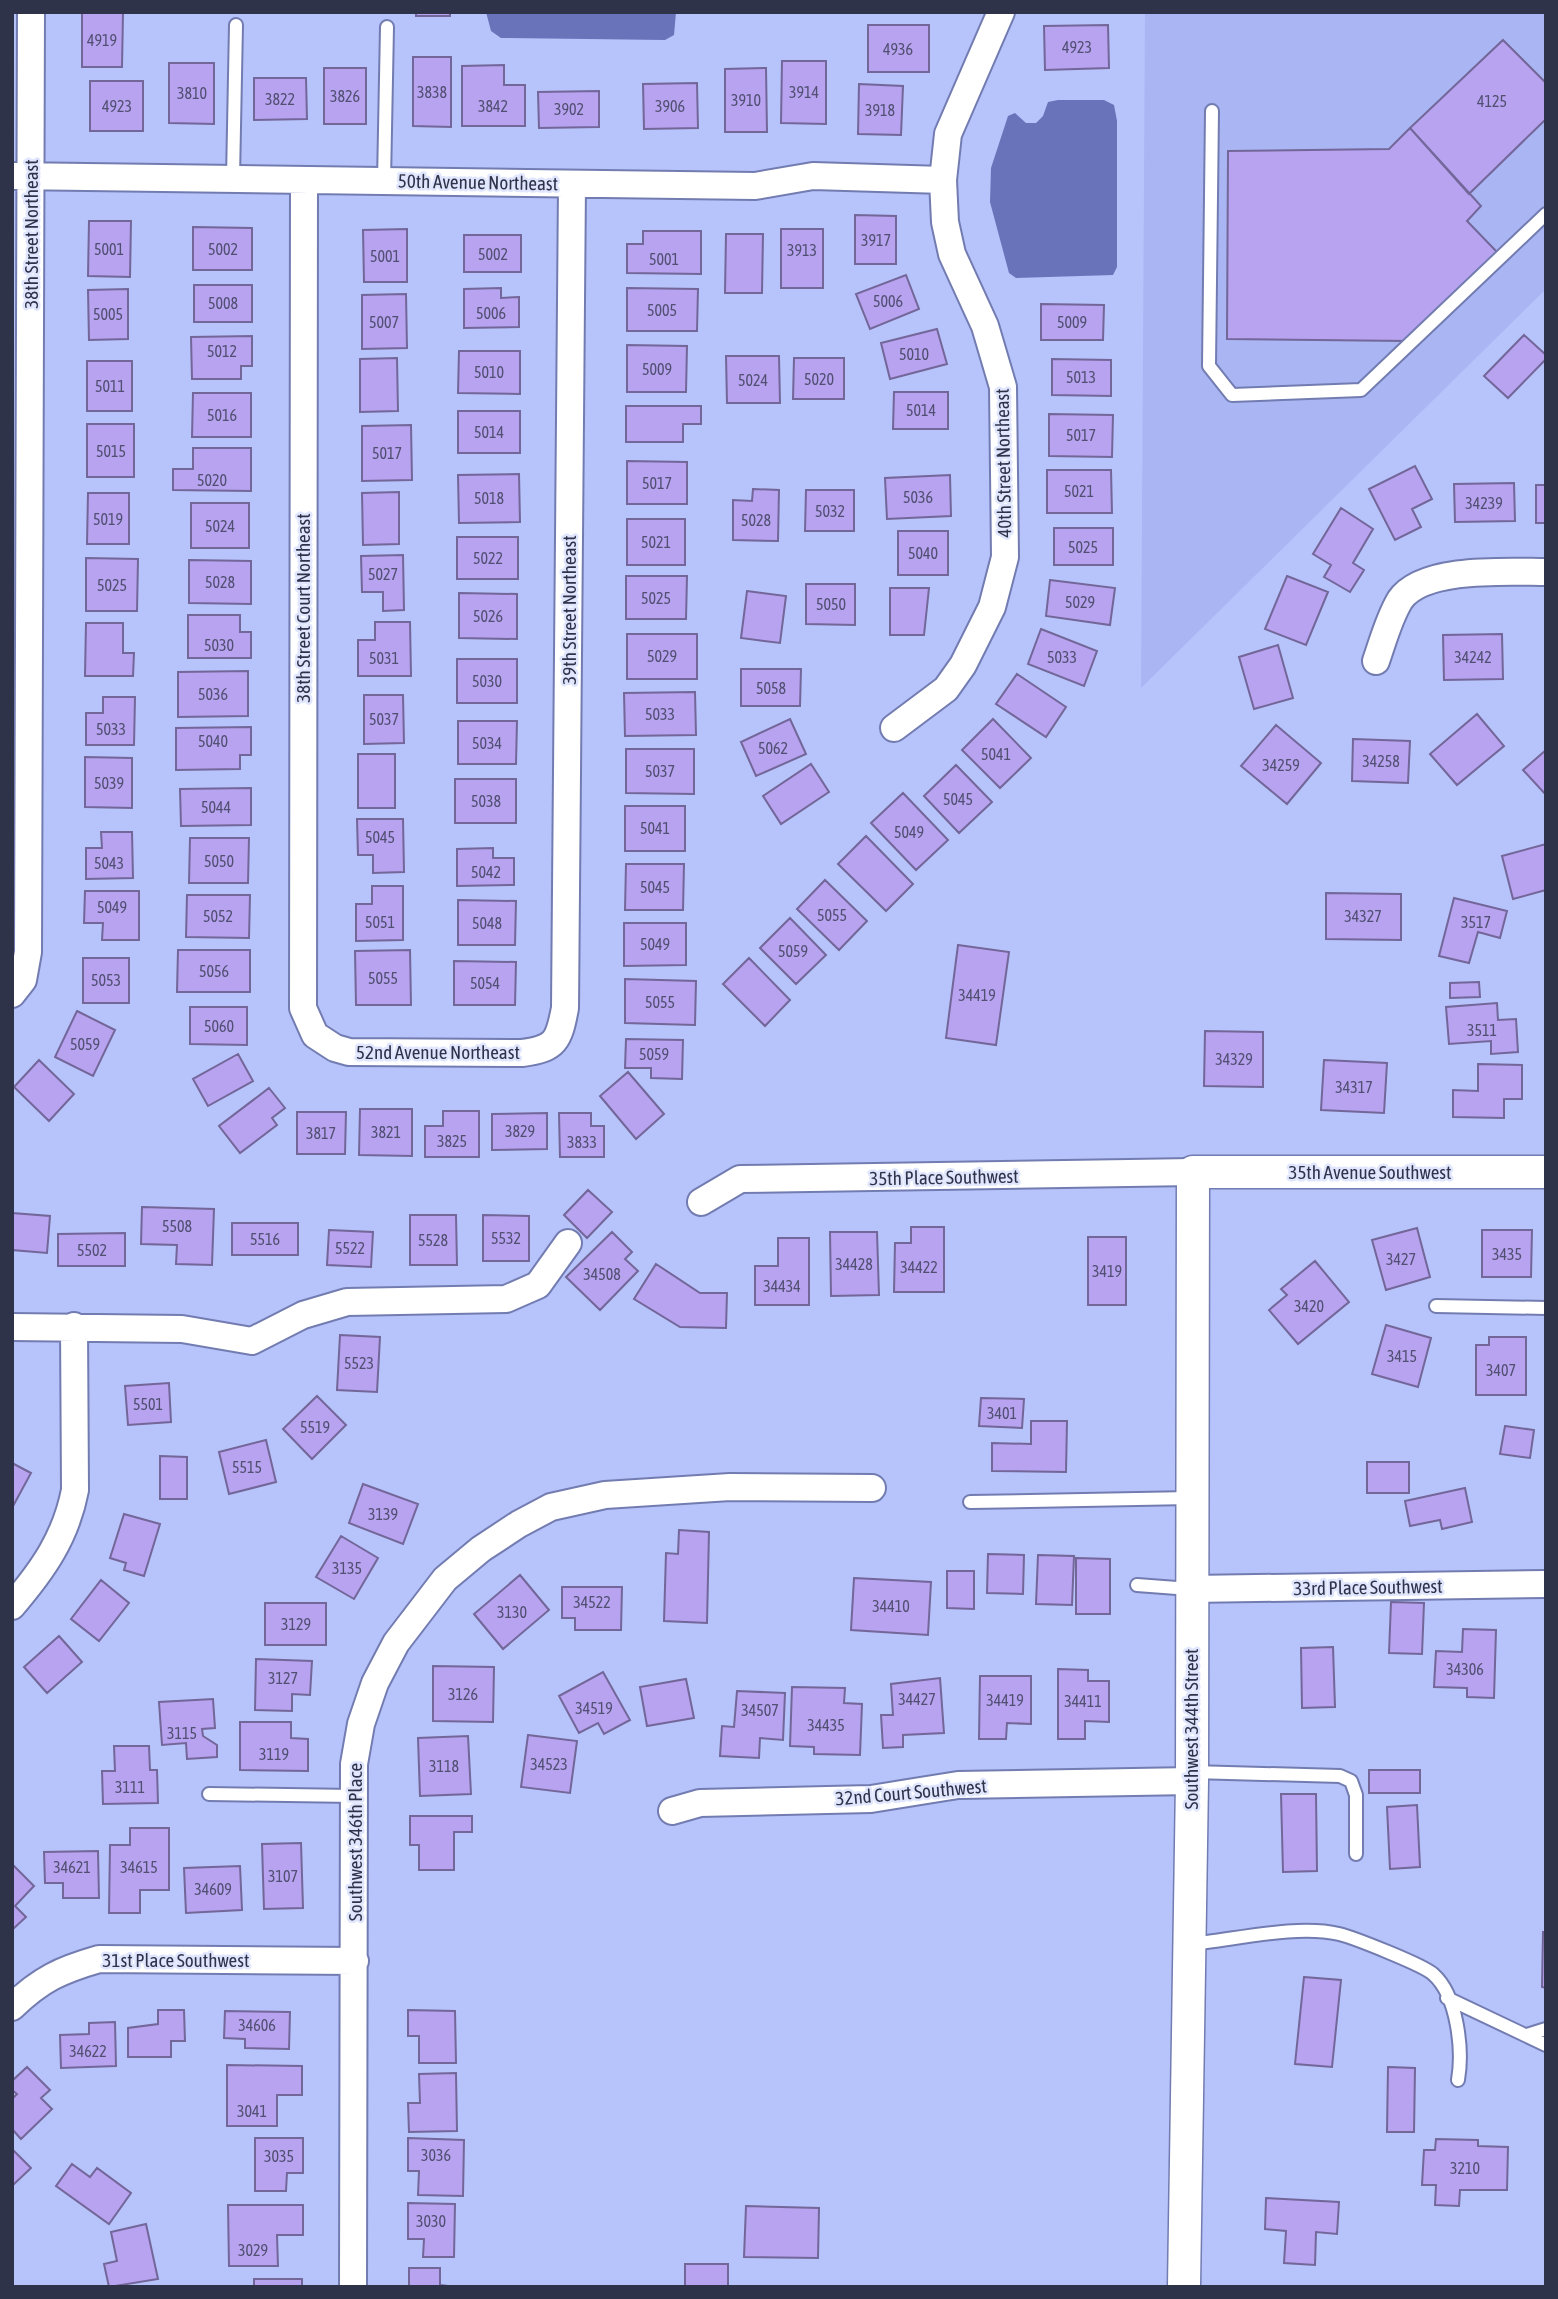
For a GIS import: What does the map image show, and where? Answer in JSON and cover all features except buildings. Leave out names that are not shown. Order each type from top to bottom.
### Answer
[{"type":"street","name":"38th Street Northeast","points":[[12,994],[23,980],[28,952],[20,736],[22,176],[30,12]]},
{"type":"street","name":"40th Street Northeast","points":[[894,728],[946,688],[963,665],[992,607],[1005,557],[1003,387],[985,326],[952,254],[945,222],[943,180],[948,134],[1001,12]]},
{"type":"street","name":"50th Avenue Northeast","points":[[22,176],[755,186],[813,176],[943,180]]},
{"type":"street","name":"38th Street Court Northeast","points":[[304,180],[303,1008],[315,1035]]},
{"type":"street","name":"39th Street Northeast","points":[[559,1037],[565,1008],[572,184]]},
{"type":"street","points":[[1376,661],[1401,598],[1426,582],[1450,576],[1546,572]]},
{"type":"street","name":"52nd Avenue Northeast","points":[[315,1035],[335,1048],[370,1054],[522,1053],[544,1050],[559,1037]]},
{"type":"street","name":"35th Avenue Southwest","points":[[1194,1172],[1546,1172]]},
{"type":"street","name":"35th Place Southwest","points":[[701,1202],[740,1179],[1194,1172]]},
{"type":"street","name":"Southwest 344th Street","points":[[1184,2287],[1192,1776],[1194,1172]]},
{"type":"street","points":[[12,1327],[182,1329],[252,1341],[303,1315],[347,1302],[506,1299],[538,1285],[568,1243]]},
{"type":"street","points":[[12,1606],[56,1548],[71,1509],[75,1490],[74,1326]]},
{"type":"street","name":"Southwest 346th Place","points":[[353,2287],[354,1764],[361,1724],[375,1683],[396,1643],[444,1578],[519,1524],[551,1507],[605,1495],[730,1487],[872,1488]]},
{"type":"street","name":"33rd Place Southwest","points":[[1191,1589],[1546,1584]]},
{"type":"street","name":"32nd Court Southwest","points":[[673,1811],[700,1802],[871,1800],[958,1785],[1192,1776]]},
{"type":"street","name":"31st Place Southwest","points":[[12,2007],[33,1987],[61,1970],[99,1959],[355,1961]]},
{"type":"lane","points":[[233,178],[236,25]]},
{"type":"lane","points":[[384,181],[387,27]]},
{"type":"lane","points":[[1212,111],[1209,366],[1233,396],[1361,390],[1546,215]]},
{"type":"lane","points":[[1436,1306],[1546,1308]]},
{"type":"lane","points":[[970,1502],[1191,1498]]},
{"type":"lane","points":[[1137,1585],[1191,1589]]},
{"type":"lane","points":[[1192,1776],[1340,1776],[1351,1781],[1356,1795],[1356,1854]]},
{"type":"lane","points":[[209,1794],[354,1796]]},
{"type":"lane","points":[[1189,1944],[1274,1934],[1339,1934],[1433,1973],[1447,1998],[1461,2046],[1458,2080]]},
{"type":"lane","points":[[1447,1998],[1546,2045]]},
{"type":"lane","points":[[1527,2035],[1546,2029]]},
{"type":"shaded area","points":[[486,12],[676,12],[674,35],[665,40],[501,38],[491,31]]},
{"type":"shaded area","points":[[1145,12],[1546,12],[1546,289],[1141,688]]},
{"type":"shaded area","points":[[1104,100],[1114,105],[1117,121],[1117,267],[1113,275],[1016,278],[1009,273],[990,202],[991,168],[1008,116],[1015,113],[1026,123],[1036,123],[1043,116],[1048,102]]}]
